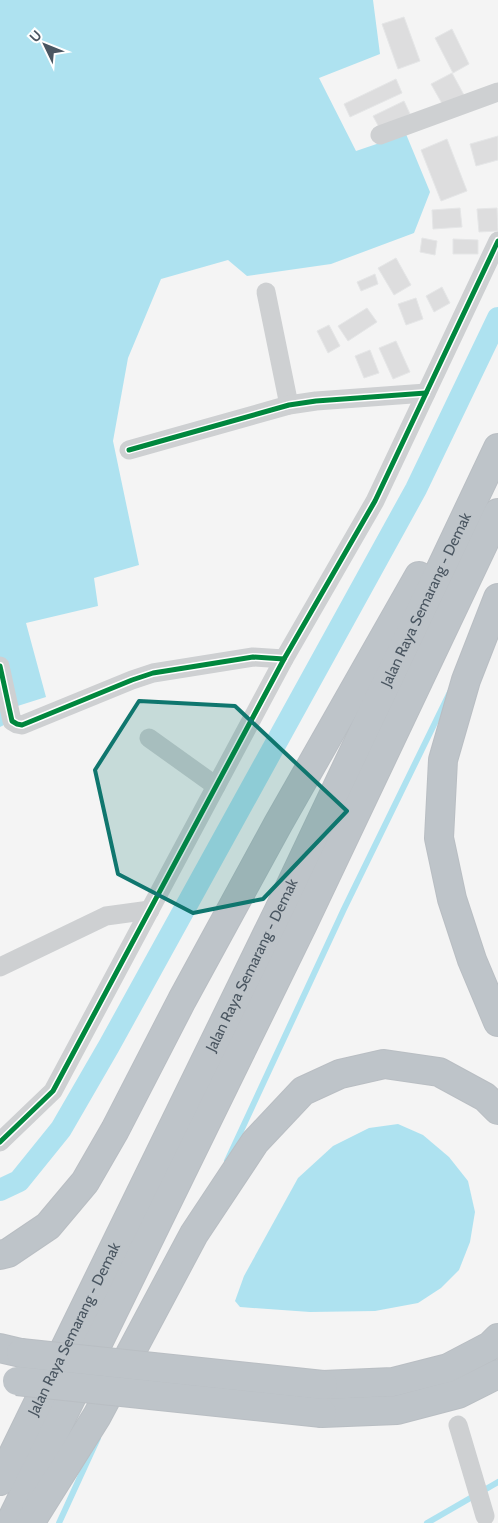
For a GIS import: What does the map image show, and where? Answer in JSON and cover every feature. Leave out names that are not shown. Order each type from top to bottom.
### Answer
[{"type":"highway","points":[[0,1255],[8,1253],[48,1226],[85,1182],[115,1130],[182,1000],[278,824],[498,437]]},
{"type":"highway","name":"Jalan Raya Semarang - Demak","points":[[0,1481],[278,912],[498,448]]},
{"type":"highway","name":"Jalan Raya Semarang - Demak","points":[[10,1523],[303,924],[498,513]]},
{"type":"highway","points":[[498,598],[466,680],[443,760],[439,838],[454,907],[472,960],[498,1022]]},
{"type":"highway","points":[[30,1523],[97,1416],[194,1234],[255,1142],[303,1091],[340,1074],[384,1064],[439,1072],[485,1097],[498,1110]]},
{"type":"highway","points":[[0,1348],[30,1354],[323,1385],[393,1382],[448,1368],[490,1346],[498,1338]]},
{"type":"highway","points":[[0,1377],[17,1381],[322,1413],[398,1410],[458,1394],[498,1374]]},
{"type":"street","points":[[380,135],[498,92]]},
{"type":"street","points":[[0,1142],[53,1090],[284,659],[375,501],[498,241]]},
{"type":"street","points":[[266,292],[289,405]]},
{"type":"street","points":[[129,450],[289,405],[316,401],[426,394]]},
{"type":"street","points":[[0,666],[12,721],[22,725],[153,673],[253,657],[284,659]]},
{"type":"street","points":[[149,738],[216,786]]},
{"type":"street","points":[[0,966],[106,916],[150,910]]},
{"type":"street","points":[[458,1425],[483,1507]]},
{"type":"highlighted area","points":[[139,701],[235,706],[347,811],[263,899],[193,913],[118,874],[95,770]]},
{"type":"water","points":[[0,0],[373,0],[380,54],[319,78],[356,151],[406,134],[430,192],[414,233],[331,264],[247,276],[228,260],[161,279],[128,358],[113,441],[139,565],[94,578],[98,606],[26,623],[46,697],[5,710],[8,723],[0,727]]},
{"type":"water","points":[[398,1124],[423,1135],[449,1157],[468,1181],[475,1212],[470,1242],[459,1270],[441,1288],[418,1303],[375,1311],[310,1312],[240,1307],[235,1301],[244,1276],[298,1178],[333,1146],[369,1128]]},
{"type":"building","points":[[404,17],[420,61],[398,69],[382,24]]},
{"type":"building","points":[[452,29],[469,64],[453,73],[435,38]]},
{"type":"building","points":[[452,73],[464,95],[444,107],[431,84]]},
{"type":"building","points":[[396,79],[402,93],[350,117],[344,104]]},
{"type":"building","points":[[404,101],[410,114],[380,129],[373,116]]},
{"type":"building","points":[[498,136],[498,160],[476,166],[470,144]]},
{"type":"building","points":[[447,139],[467,191],[441,201],[421,150]]},
{"type":"building","points":[[460,208],[462,227],[433,229],[432,210]]},
{"type":"building","points":[[497,208],[498,231],[479,232],[477,209]]},
{"type":"building","points":[[422,238],[437,241],[435,255],[420,252]]},
{"type":"building","points":[[453,239],[478,240],[478,254],[453,254]]},
{"type":"building","points":[[396,258],[411,285],[394,295],[378,268]]},
{"type":"building","points":[[375,274],[378,284],[361,291],[357,282]]},
{"type":"building","points":[[442,287],[450,303],[434,312],[426,296]]},
{"type":"building","points":[[416,298],[423,319],[406,325],[398,304]]},
{"type":"building","points":[[367,308],[377,322],[348,341],[338,326]]},
{"type":"building","points":[[329,325],[340,346],[328,353],[317,331]]},
{"type":"building","points":[[396,341],[410,372],[393,379],[379,348]]},
{"type":"building","points":[[370,350],[379,373],[364,378],[355,356]]},
{"type":"waterway","points":[[0,1190],[19,1181],[61,1129],[109,1046],[416,489],[498,318]]},
{"type":"waterway","points":[[227,1161],[344,909],[450,692]]},
{"type":"waterway","points":[[59,1523],[98,1438]]},
{"type":"waterway","points":[[427,1523],[498,1482]]},
{"type":"cycle path","points":[[0,1142],[53,1091],[284,659],[375,501],[498,241]]},
{"type":"cycle path","points":[[129,450],[289,405],[316,401],[426,393]]},
{"type":"cycle path","points":[[0,666],[12,721],[22,725],[153,673],[253,657],[284,659]]}]
